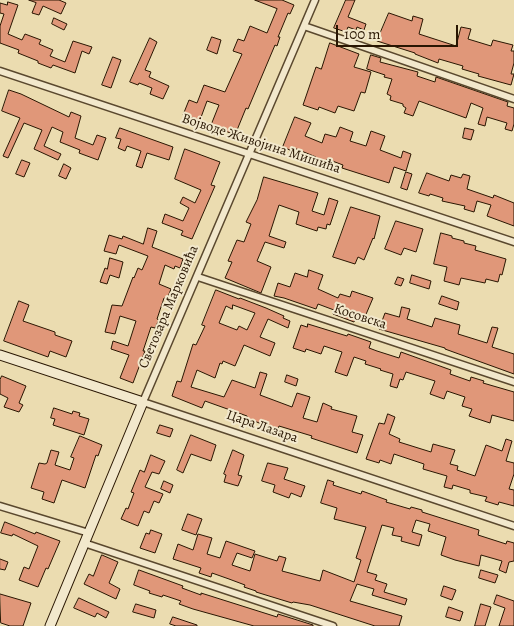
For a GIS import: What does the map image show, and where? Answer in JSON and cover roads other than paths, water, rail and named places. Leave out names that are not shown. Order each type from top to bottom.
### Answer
[{"type":"street","name":"Светозара Марковића","points":[[50,626],[315,0]]},
{"type":"street","points":[[304,26],[514,98]]},
{"type":"street","name":"Војводе Живојина Мишића","points":[[0,71],[514,242]]},
{"type":"street","name":"Косовска","points":[[198,276],[514,382]]},
{"type":"street","name":"Цара Лазара","points":[[0,355],[514,526]]},
{"type":"street","points":[[0,506],[89,533]]},
{"type":"street","points":[[84,544],[333,626]]}]
